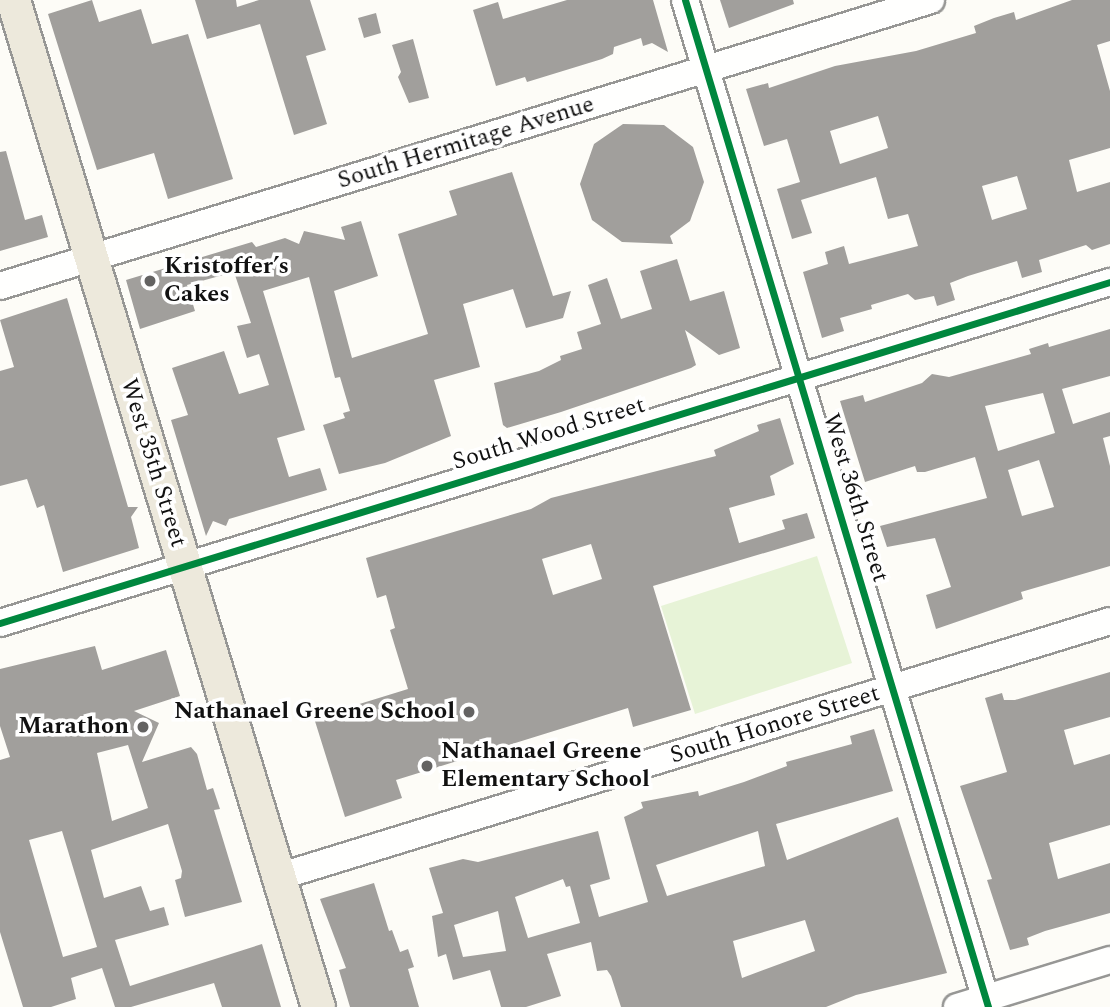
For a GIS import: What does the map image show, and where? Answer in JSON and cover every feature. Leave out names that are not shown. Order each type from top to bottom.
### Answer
[{"type":"main road","name":"West 35th Street","points":[[13,0],[318,1007]]},
{"type":"street","name":"West 36th Street","points":[[685,0],[987,1003]]},
{"type":"street","name":"South Hermitage Avenue","points":[[0,286],[931,0]]},
{"type":"street","name":"South Wood Street","points":[[0,623],[1110,282]]},
{"type":"street","name":"South Honore Street","points":[[278,877],[1110,621]]},
{"type":"street","points":[[957,1007],[987,1003],[1110,960]]},
{"type":"green space","points":[[817,556],[852,663],[695,714],[661,606]]},
{"type":"building","points":[[92,0],[99,22],[141,9],[152,44],[188,34],[233,179],[168,199],[154,153],[97,170],[48,14]]},
{"type":"building","points":[[195,0],[236,0],[237,7],[259,0],[310,0],[326,50],[306,56],[327,124],[294,135],[260,24],[207,39]]},
{"type":"building","points":[[567,0],[653,0],[668,52],[652,43],[643,46],[641,38],[614,47],[613,54],[602,59],[527,82],[525,77],[496,86],[473,10],[498,2],[503,19]]},
{"type":"building","points":[[720,0],[793,0],[794,4],[729,28]]},
{"type":"building","points":[[1072,0],[1110,0],[1110,41],[1097,45],[1110,91],[1110,148],[1069,160],[1077,192],[1110,182],[1110,244],[1092,250],[1086,245],[1039,260],[1042,272],[1022,278],[1017,261],[968,276],[950,283],[955,300],[937,306],[934,296],[915,300],[908,294],[871,305],[872,309],[840,318],[844,331],[822,338],[803,272],[828,264],[825,252],[844,246],[849,264],[918,246],[908,214],[888,219],[876,177],[801,200],[812,233],[792,239],[777,189],[800,182],[787,139],[764,146],[746,89],[768,83],[769,88],[835,66],[916,51],[976,33],[974,26],[1014,12],[1016,20]],"holes":[[[878,116],[888,148],[840,164],[830,131]],[[1017,176],[1027,209],[992,220],[982,186]]]},
{"type":"building","points":[[376,13],[381,33],[364,38],[358,18]]},
{"type":"building","points":[[413,39],[429,98],[409,103],[398,77],[401,72],[392,45]]},
{"type":"building","points":[[623,124],[664,125],[693,147],[704,182],[690,221],[670,236],[673,244],[622,242],[592,220],[580,184],[594,144]]},
{"type":"building","points":[[6,151],[25,220],[42,215],[48,237],[0,251],[0,152]]},
{"type":"building","points":[[512,172],[553,296],[571,291],[563,318],[526,328],[513,289],[463,304],[480,367],[434,380],[451,436],[385,463],[339,474],[323,425],[345,418],[343,413],[350,411],[340,377],[335,378],[309,277],[263,291],[305,430],[277,438],[289,477],[320,468],[327,490],[229,519],[226,526],[213,521],[206,536],[171,420],[188,415],[172,368],[224,351],[239,394],[269,385],[259,354],[247,358],[237,326],[251,323],[234,272],[187,285],[195,311],[140,329],[126,280],[252,242],[256,247],[285,238],[299,244],[304,231],[345,240],[341,227],[361,221],[378,276],[334,291],[352,358],[428,334],[398,234],[457,215],[449,191]]},
{"type":"building","points":[[677,259],[690,301],[724,291],[740,348],[719,355],[685,330],[696,365],[691,368],[561,412],[507,428],[503,425],[494,383],[539,371],[561,360],[560,356],[582,349],[577,332],[601,324],[588,285],[607,278],[621,319],[652,309],[640,271]]},
{"type":"building","points":[[67,298],[128,507],[138,507],[131,517],[139,548],[63,572],[44,505],[37,508],[27,479],[0,486],[0,371],[14,367],[0,320]]},
{"type":"building","points":[[1110,329],[1110,376],[1062,389],[1073,424],[1110,412],[1110,436],[1103,438],[1110,466],[1110,566],[1021,592],[1023,599],[936,629],[926,595],[951,587],[935,538],[887,547],[880,526],[987,498],[975,457],[925,472],[917,472],[915,466],[865,482],[840,401],[863,395],[865,402],[922,383],[932,374],[949,377],[1031,354],[1029,349],[1048,343],[1049,347]],"holes":[[[1043,393],[1055,433],[998,451],[985,406]],[[1039,460],[1054,507],[1022,516],[1008,470]]]},
{"type":"building","points":[[780,418],[794,464],[770,476],[775,495],[729,508],[739,543],[785,529],[782,520],[807,513],[815,538],[653,586],[691,710],[633,727],[628,708],[396,780],[402,798],[345,817],[314,718],[408,689],[390,630],[395,628],[386,595],[377,598],[366,558],[531,509],[551,498],[716,456],[714,450],[759,431],[757,425]],"holes":[[[591,544],[602,579],[553,595],[542,559]]]},
{"type":"building","points":[[95,646],[102,670],[166,650],[180,696],[134,711],[159,723],[142,762],[191,747],[197,754],[207,790],[213,788],[220,809],[214,810],[242,902],[185,917],[175,880],[181,878],[182,871],[168,824],[91,850],[104,898],[141,886],[150,911],[164,907],[169,925],[115,940],[130,986],[262,944],[281,1007],[222,1007],[214,983],[131,1007],[115,1007],[102,968],[71,978],[76,999],[51,1007],[23,1007],[0,932],[0,760],[10,757],[0,726],[0,669]],"holes":[[[128,745],[148,808],[112,821],[97,753]],[[62,831],[97,947],[63,957],[29,840]]]},
{"type":"building","points":[[1110,672],[1110,717],[1064,730],[1074,765],[1110,754],[1110,825],[1049,843],[1058,879],[1110,863],[1110,913],[1045,931],[1027,938],[1029,945],[1010,950],[987,880],[992,879],[960,786],[1007,772],[985,698],[1002,693],[1004,700],[1015,700]]},
{"type":"building","points":[[874,729],[893,791],[776,824],[787,860],[898,817],[947,973],[856,995],[826,1007],[621,1007],[607,970],[597,971],[591,942],[547,954],[561,996],[526,1007],[501,1007],[490,970],[453,980],[446,954],[438,957],[432,916],[443,913],[429,868],[463,859],[478,862],[598,831],[610,879],[590,885],[599,917],[648,902],[624,817],[643,808],[641,802],[698,791],[699,796],[744,782],[787,766],[786,762],[852,744],[850,736]],"holes":[[[758,831],[765,866],[667,896],[656,865]],[[563,879],[566,887],[570,886],[580,923],[528,938],[515,897]],[[498,911],[506,951],[463,957],[454,925]],[[805,920],[815,951],[742,978],[733,941]]]},
{"type":"building","points":[[374,883],[389,931],[392,930],[400,952],[408,949],[414,967],[408,969],[419,1007],[350,1007],[339,970],[346,968],[320,899]]},
{"type":"cycle path","points":[[685,0],[988,1007]]},
{"type":"cycle path","points":[[0,623],[1110,282]]},
{"type":"place","name":"Kristoffer’s Cakes","points":[[150,281]]},
{"type":"place","name":"Nathanael Greene School","points":[[469,712]]},
{"type":"place","name":"Marathon","points":[[143,727]]},
{"type":"place","name":"Nathanael Greene Elementary School","points":[[427,766]]}]
